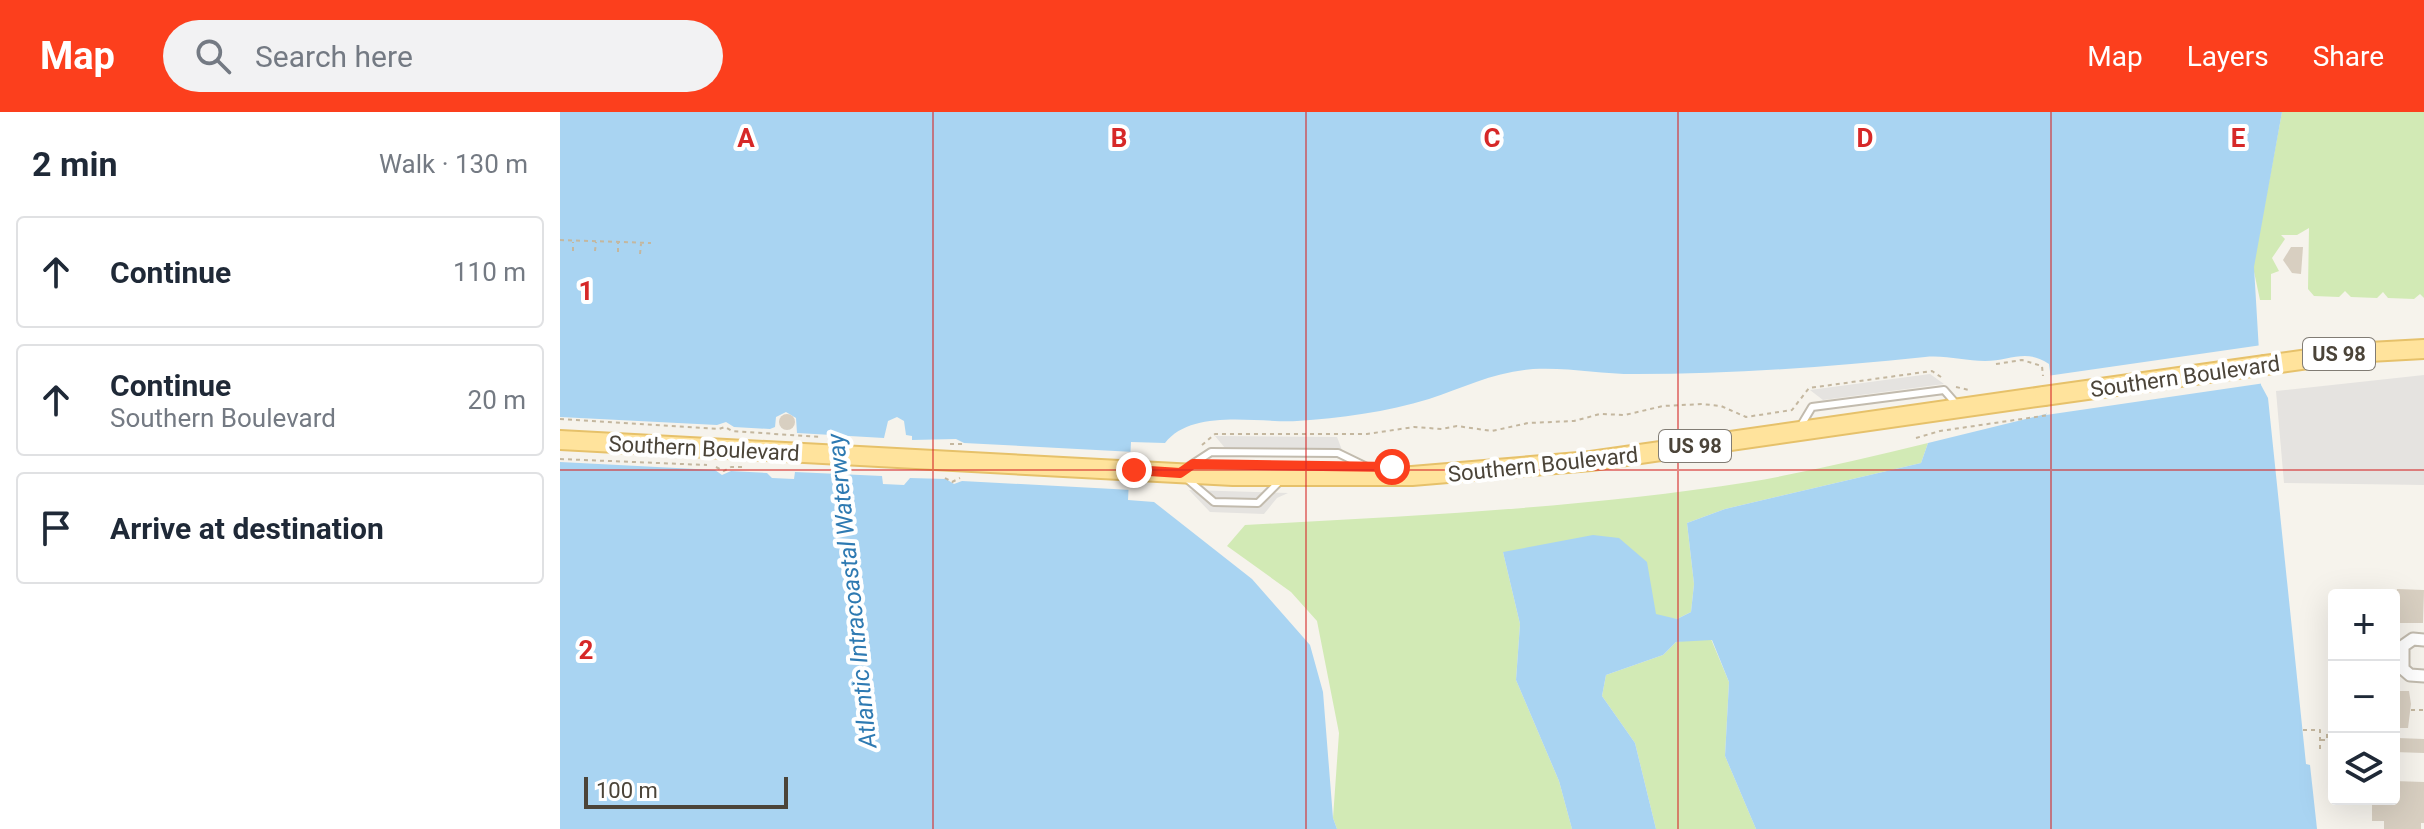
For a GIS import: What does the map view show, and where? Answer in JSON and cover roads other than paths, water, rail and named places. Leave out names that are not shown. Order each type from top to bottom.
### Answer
[{"type":"main road","name":"Southern Boulevard","points":[[560,440],[1180,473],[1284,477],[1388,476],[1552,465],[2351,353],[2424,349]]},
{"type":"street","points":[[2424,640],[2413,639],[2403,646],[2403,669],[2410,675],[2424,676]]},
{"type":"lane","points":[[1284,477],[1258,503],[1214,502],[1180,473],[1211,452],[1338,453],[1388,476]]},
{"type":"water","name":"Atlantic Intracoastal Waterway","points":[[560,112],[2282,112],[2254,267],[2261,385],[2268,398],[2306,764],[2310,765],[2317,829],[1756,829],[1725,756],[1729,682],[1712,640],[1676,642],[1663,655],[1606,675],[1602,696],[1635,743],[1656,829],[1572,829],[1559,781],[1516,680],[1520,624],[1503,552],[1593,535],[1619,538],[1647,562],[1656,614],[1677,619],[1691,612],[1694,584],[1687,523],[1725,509],[1921,463],[1928,443],[2046,414],[2054,403],[2049,364],[2025,356],[1985,361],[1925,357],[1708,373],[1635,374],[1533,369],[1492,377],[1413,404],[1380,411],[1297,421],[1208,421],[1177,432],[1165,443],[1131,442],[1128,500],[1154,502],[1252,579],[1310,645],[1323,692],[1333,818],[1337,829],[560,829]]}]
